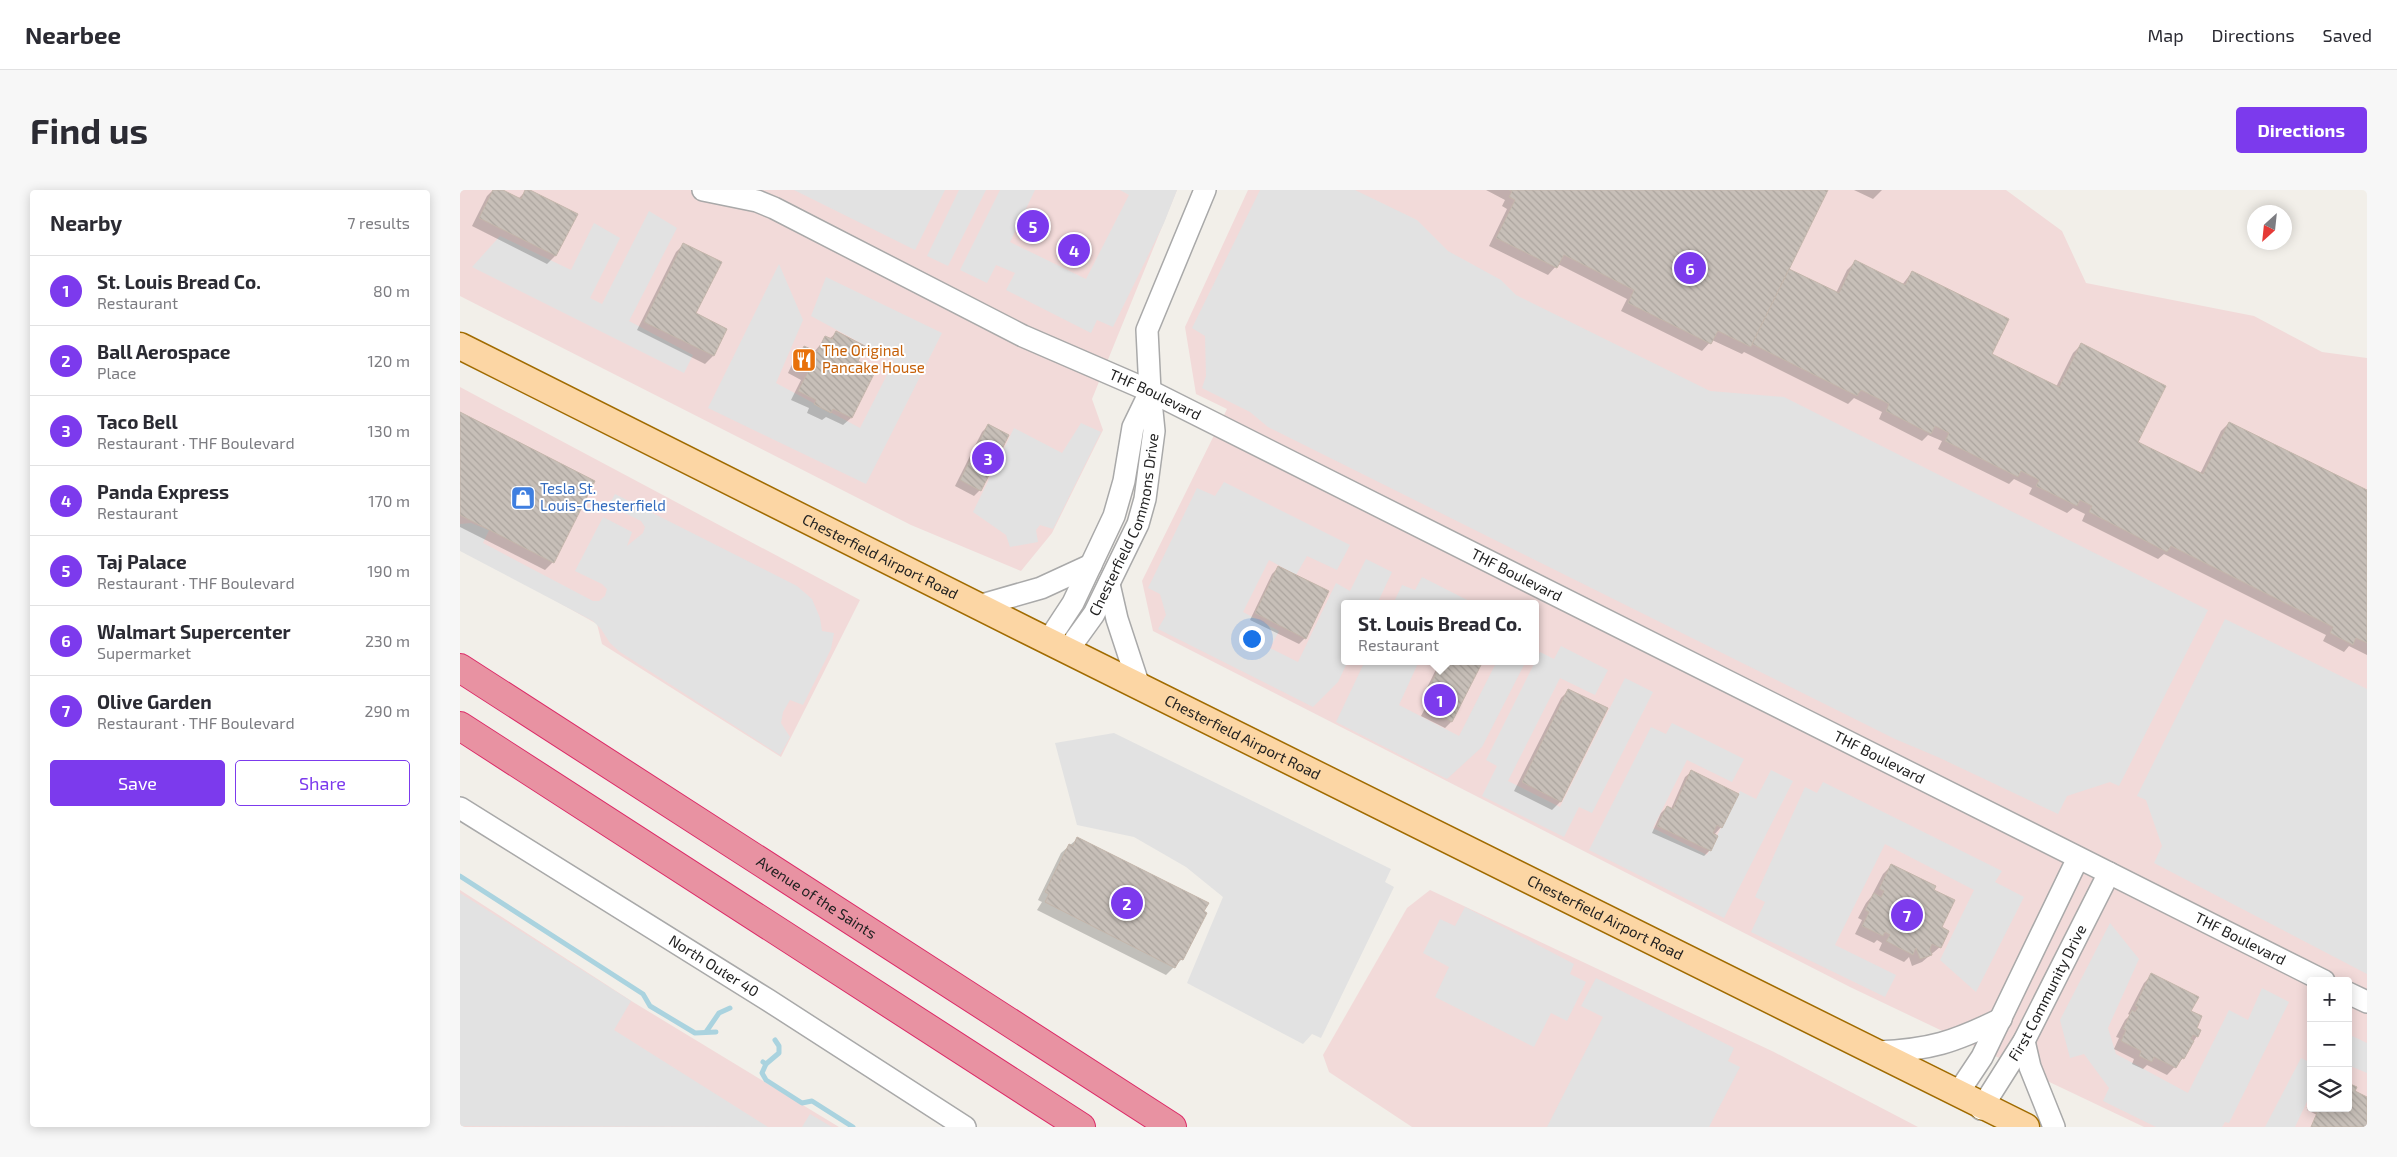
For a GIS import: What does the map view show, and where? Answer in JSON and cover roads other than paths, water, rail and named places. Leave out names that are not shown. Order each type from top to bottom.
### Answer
[{"type":"highway","name":"Avenue of the Saints","points":[[460,668],[1172,1127]]},
{"type":"highway","points":[[460,726],[1081,1127]]},
{"type":"main road","name":"Chesterfield Airport Road","points":[[460,346],[1058,646],[1877,1052],[1958,1093],[1983,1108],[2026,1127]]},
{"type":"street","name":"THF Boulevard","points":[[703,190],[757,201],[774,208],[1023,336],[1150,391],[2316,977]]},
{"type":"street","name":"Chesterfield Commons Drive","points":[[1058,646],[1094,614],[1138,524],[1145,499],[1154,431],[1147,330],[1205,190]]},
{"type":"street","name":"Chesterfield Commons Drive","points":[[1058,646],[1072,603],[1114,516],[1124,481],[1133,428],[1150,391]]},
{"type":"street","points":[[978,606],[1041,588],[1091,565]]},
{"type":"street","points":[[1109,584],[1117,619],[1139,686]]},
{"type":"street","name":"North Outer 40","points":[[460,808],[760,995],[965,1127]]},
{"type":"street","name":"First Community Drive","points":[[1958,1093],[1982,1058],[2078,858]]},
{"type":"street","name":"First Community Drive","points":[[1983,1108],[2024,1041],[2109,873]]},
{"type":"street","points":[[2352,995],[2367,1002]]},
{"type":"street","points":[[1877,1052],[1914,1051],[1936,1046],[1968,1035],[2001,1019]]},
{"type":"street","points":[[2024,1041],[2030,1067],[2054,1127]]},
{"type":"waterway","points":[[460,876],[643,994],[650,1006],[695,1033],[716,1032]]},
{"type":"waterway","points":[[706,1032],[719,1013],[730,1008]]},
{"type":"waterway","points":[[766,1064],[779,1053],[779,1046],[775,1040]]},
{"type":"waterway","points":[[763,1062],[766,1064],[762,1073],[766,1080],[802,1103],[812,1101],[853,1127]]},
{"type":"place","name":"Taj Palace","points":[[1033,226]]},
{"type":"place","name":"Panda Express","points":[[1074,250]]},
{"type":"place","name":"Walmart Supercenter","points":[[1690,268]]},
{"type":"place","name":"The Original Pancake House","points":[[804,360]]},
{"type":"place","name":"Taco Bell","points":[[988,458]]},
{"type":"place","name":"Tesla St. Louis-Chesterfield","points":[[523,498]]},
{"type":"place","name":"St. Louis Bread Co.","points":[[1440,700]]},
{"type":"place","name":"Ball Aerospace","points":[[1127,903]]},
{"type":"place","name":"Olive Garden","points":[[1907,915]]}]
